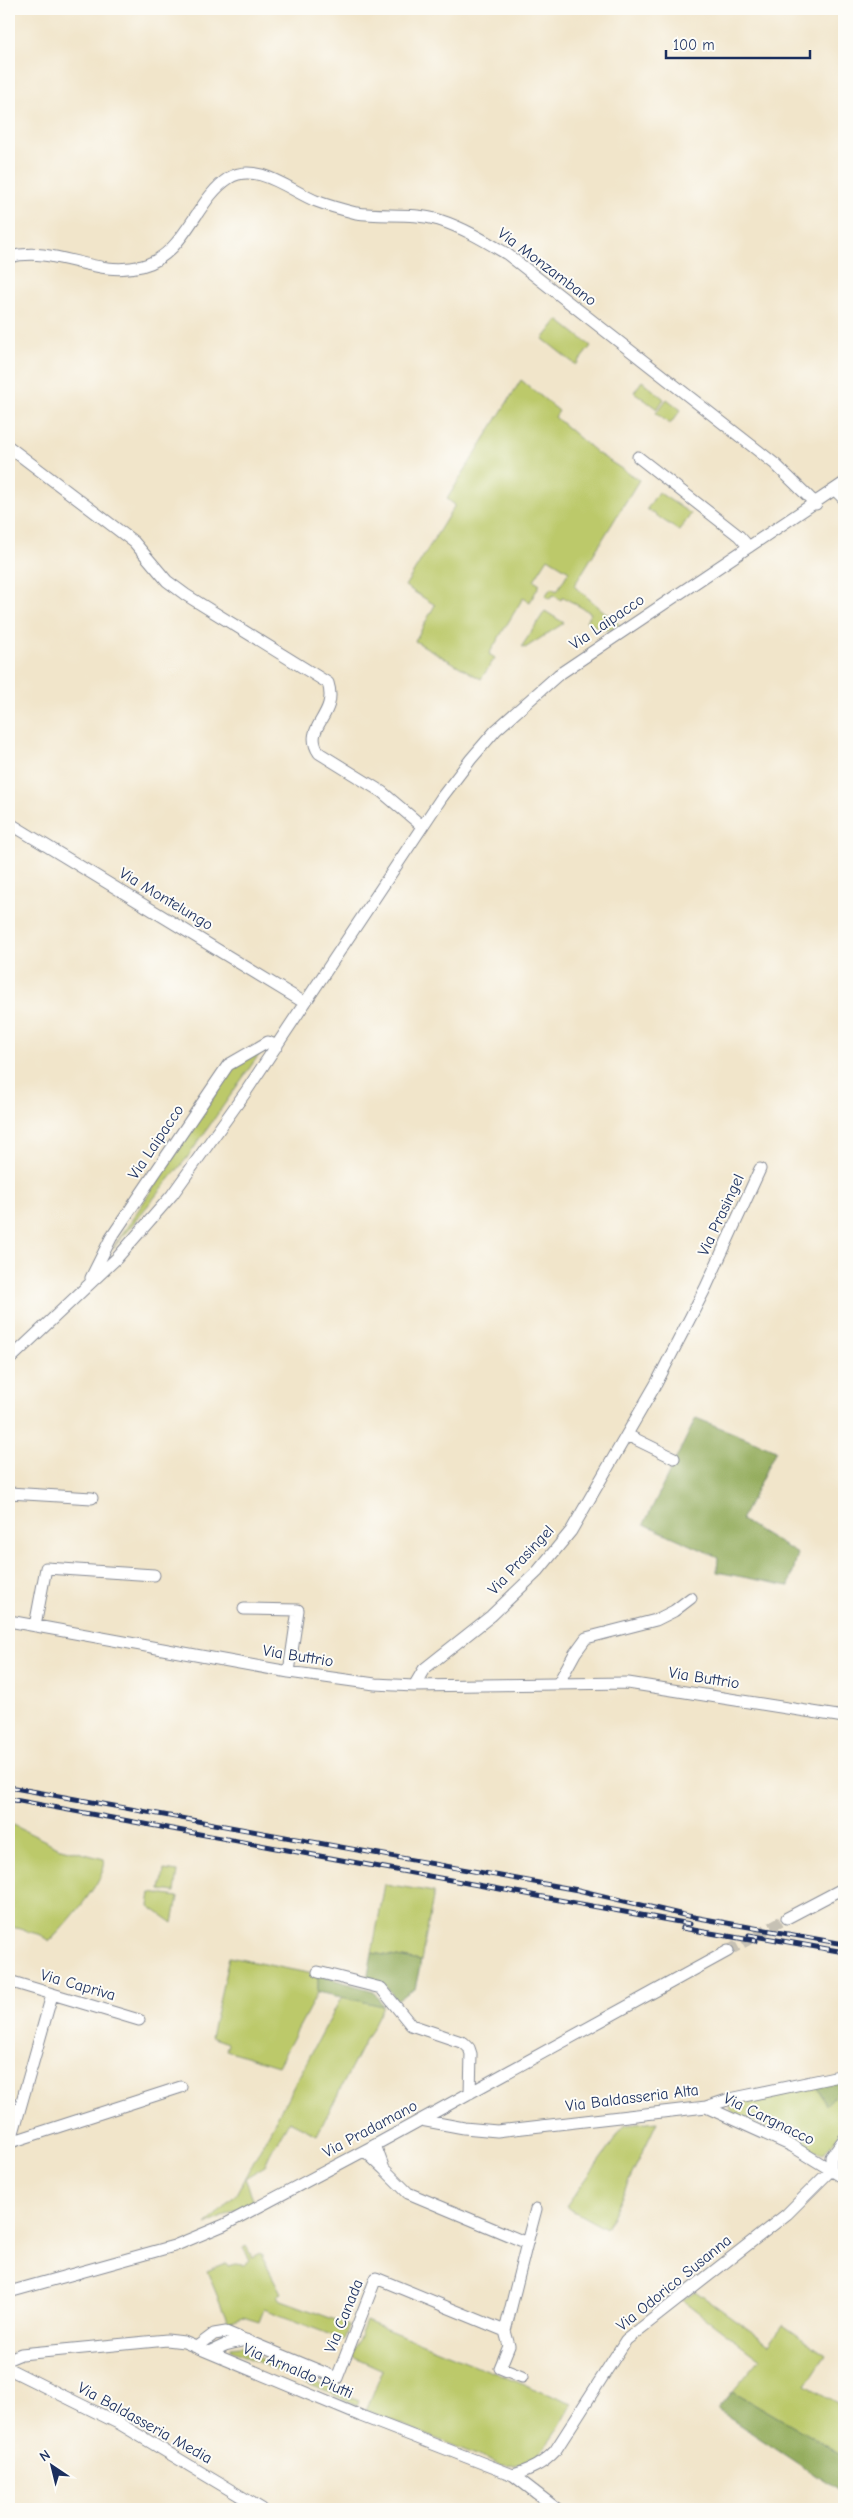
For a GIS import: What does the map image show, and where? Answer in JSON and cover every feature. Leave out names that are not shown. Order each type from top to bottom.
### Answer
[{"type":"street","name":"Via Monzambano","points":[[9,257],[23,254],[44,254],[102,269],[127,270],[146,265],[158,258],[182,236],[219,186],[243,172],[258,173],[317,201],[357,213],[422,216],[440,221],[470,232],[507,254],[775,464],[816,504]]},
{"type":"street","points":[[9,447],[134,542],[167,581],[186,595],[328,683],[332,694],[329,706],[314,735],[313,744],[319,753],[365,781],[404,809],[422,826]]},
{"type":"street","points":[[638,457],[739,536],[749,547]]},
{"type":"street","name":"Via Laipacco","points":[[9,1360],[123,1252],[172,1195],[204,1153],[277,1046],[422,826],[470,758],[524,703],[558,675],[816,504],[840,486]]},
{"type":"street","points":[[840,486],[844,499]]},
{"type":"street","name":"Via Montelungo","points":[[9,823],[306,1003]]},
{"type":"street","name":"Via Laipacco","points":[[87,1286],[111,1238],[228,1065],[268,1042],[277,1046]]},
{"type":"street","name":"Via Prasingel","points":[[414,1686],[424,1669],[491,1616],[538,1571],[562,1543],[591,1499],[656,1384],[706,1287],[760,1169]]},
{"type":"street","points":[[627,1435],[674,1458]]},
{"type":"street","points":[[9,1493],[92,1498]]},
{"type":"street","points":[[35,1626],[46,1568],[154,1575]]},
{"type":"street","points":[[558,1684],[575,1653],[586,1638],[656,1620],[674,1611],[691,1598]]},
{"type":"street","points":[[244,1609],[298,1610],[289,1672]]},
{"type":"street","name":"Via Buttrio","points":[[9,1621],[289,1672],[375,1684],[414,1686],[651,1685],[844,1717]]},
{"type":"street","points":[[787,1918],[844,1888]]},
{"type":"street","name":"Via Pradamano","points":[[9,2292],[174,2246],[198,2237],[370,2148],[728,1951]]},
{"type":"street","points":[[318,1972],[381,1988],[411,2025],[467,2046],[471,2054],[470,2093]]},
{"type":"street","name":"Via Capriva","points":[[9,1982],[139,2020]]},
{"type":"street","points":[[10,2145],[52,1995]]},
{"type":"street","name":"Via Baldasseria Alta","points":[[421,2120],[464,2128],[497,2130],[706,2107],[730,2099],[844,2075]]},
{"type":"street","points":[[10,2145],[180,2087]]},
{"type":"street","name":"Via Cargnacco","points":[[706,2107],[792,2146],[844,2178]]},
{"type":"street","points":[[831,2170],[831,2157],[844,2139]]},
{"type":"street","points":[[370,2148],[384,2169],[408,2193],[527,2243]]},
{"type":"street","name":"Via Odorico Susanna","points":[[513,2476],[533,2469],[555,2451],[626,2340],[787,2214],[831,2170]]},
{"type":"street","points":[[522,2377],[500,2368],[509,2346],[505,2331],[536,2209]]},
{"type":"street","name":"Via Canada","points":[[198,2346],[207,2338],[221,2332],[249,2340],[337,2378],[376,2278],[505,2331]]},
{"type":"street","name":"Via Arnaldo Piutti","points":[[9,2359],[21,2354],[166,2340],[184,2342],[198,2346],[370,2419],[513,2476],[557,2509]]},
{"type":"street","points":[[210,2352],[225,2345],[249,2340]]},
{"type":"street","name":"Via Baldasseria Media","points":[[9,2369],[120,2424],[262,2509]]},
{"type":"green space","points":[[558,320],[591,346],[576,365],[543,339]]},
{"type":"green space","points":[[521,380],[559,411],[555,417],[597,453],[639,480],[574,586],[620,625],[611,630],[599,628],[586,621],[591,613],[563,597],[561,600],[553,595],[550,599],[545,596],[551,588],[557,591],[569,571],[548,558],[534,580],[540,584],[530,602],[523,598],[489,654],[495,658],[481,679],[415,641],[435,605],[405,586],[455,505],[447,499]]},
{"type":"green space","points":[[642,381],[664,399],[657,409],[634,392]]},
{"type":"green space","points":[[667,399],[681,410],[670,424],[656,413]]},
{"type":"green space","points":[[658,492],[691,514],[679,531],[647,509]]},
{"type":"green space","points":[[545,611],[564,623],[525,648],[522,646]]},
{"type":"green space","points":[[262,1050],[187,1158],[113,1248],[233,1068]]},
{"type":"green space","points":[[696,1418],[776,1450],[741,1520],[798,1554],[789,1586],[717,1572],[718,1557],[644,1524]]},
{"type":"green space","points":[[9,1823],[58,1847],[104,1859],[104,1867],[93,1889],[50,1941],[41,1935],[9,1926]]},
{"type":"green space","points":[[164,1870],[178,1872],[175,1892],[161,1890]]},
{"type":"green space","points":[[385,1884],[434,1892],[421,1961],[372,1953]]},
{"type":"green space","points":[[151,1893],[178,1897],[173,1923],[149,1906]]},
{"type":"green space","points":[[372,1953],[421,1961],[415,1989],[396,2000],[384,1983],[367,1979]]},
{"type":"green space","points":[[229,1957],[318,1975],[318,1992],[278,2066],[226,2050],[228,2043],[211,2037]]},
{"type":"green space","points":[[318,1975],[374,1991],[383,2006],[318,1992]]},
{"type":"green space","points":[[342,1996],[383,2006],[317,2135],[289,2121],[265,2166],[245,2178],[254,2201],[206,2225],[236,2194]]},
{"type":"green space","points":[[844,2078],[844,2085],[826,2105],[816,2084]]},
{"type":"green space","points":[[816,2084],[826,2104],[844,2085],[844,2129],[823,2154],[734,2113],[730,2109],[732,2103]]},
{"type":"green space","points":[[657,2122],[606,2229],[566,2207],[625,2125]]},
{"type":"green space","points":[[246,2246],[252,2257],[260,2253],[281,2293],[277,2295],[279,2299],[349,2325],[344,2340],[264,2309],[259,2322],[243,2317],[228,2322],[207,2271],[226,2263],[228,2266],[235,2264],[244,2265],[250,2260],[243,2248]]},
{"type":"green space","points":[[695,2291],[769,2344],[783,2325],[826,2355],[806,2385],[844,2407],[844,2456],[733,2391],[760,2359],[682,2300]]},
{"type":"green space","points":[[366,2321],[572,2404],[553,2436],[536,2455],[526,2462],[514,2465],[501,2465],[366,2410],[383,2370],[352,2356]]},
{"type":"green space","points":[[247,2345],[244,2352],[339,2391],[338,2393],[359,2401],[357,2405],[230,2350],[230,2347]]},
{"type":"green space","points":[[733,2391],[844,2456],[844,2481],[839,2491],[717,2410]]},
{"type":"tunnel","points":[[728,1951],[787,1918]]},
{"type":"railway","points":[[9,1787],[578,1890],[688,1916],[844,1944]]},
{"type":"railway","points":[[9,1799],[690,1924]]},
{"type":"railway","points":[[682,1928],[756,1941]]},
{"type":"railway","points":[[749,1935],[844,1952]]}]
